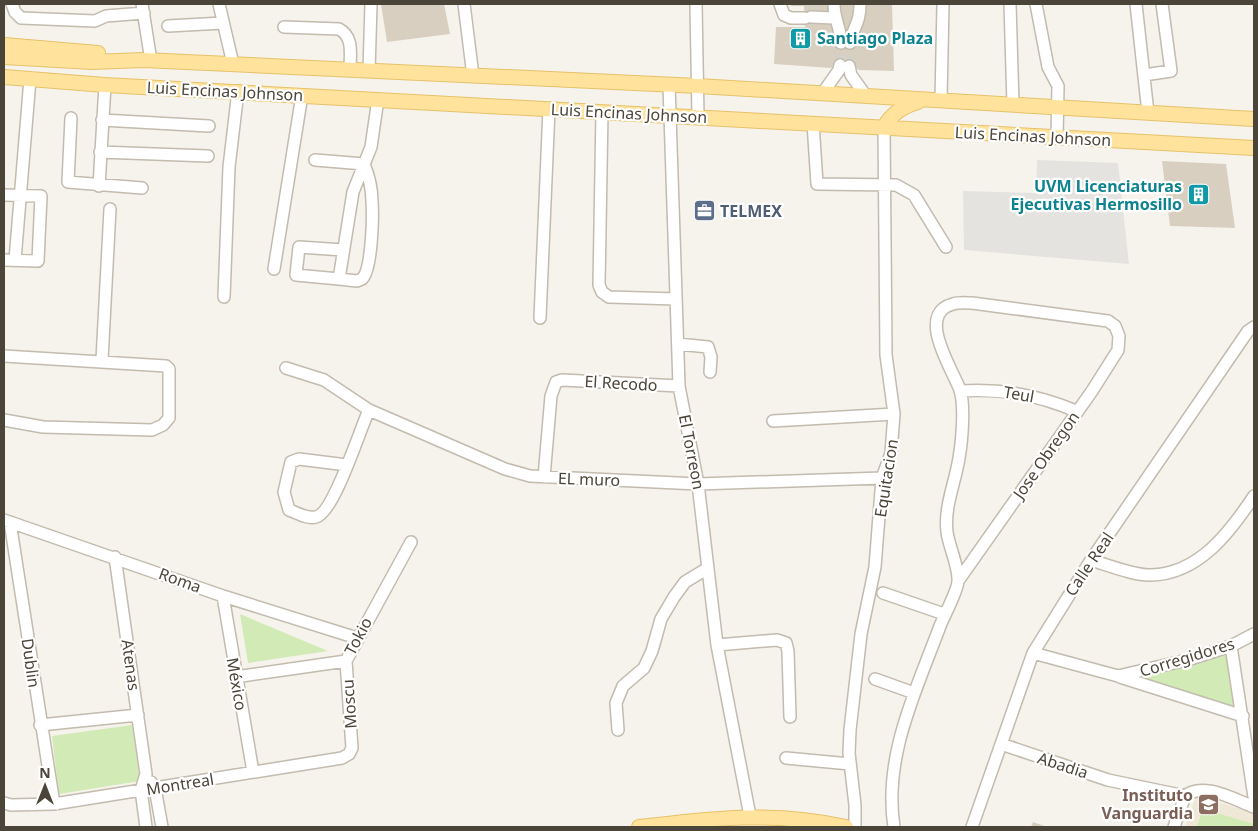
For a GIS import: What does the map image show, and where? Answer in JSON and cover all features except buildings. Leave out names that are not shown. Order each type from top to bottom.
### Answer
[{"type":"main road","points":[[4,45],[114,54],[147,60]]},
{"type":"main road","name":"Luis Encinas Johnson","points":[[4,57],[92,62],[147,60],[698,86],[1254,119]]},
{"type":"main road","name":"Luis Encinas Johnson","points":[[4,77],[105,85],[1254,148]]},
{"type":"main road","points":[[884,127],[890,116],[906,105],[924,100]]},
{"type":"main road","points":[[639,827],[750,816],[814,820],[846,827]]},
{"type":"street","points":[[12,4],[14,12],[21,18],[95,21],[106,16],[143,8],[147,60]]},
{"type":"street","points":[[104,4],[106,16]]},
{"type":"street","points":[[219,4],[233,64]]},
{"type":"street","points":[[369,71],[371,4]]},
{"type":"street","points":[[464,4],[473,76]]},
{"type":"street","points":[[696,4],[698,117]]},
{"type":"street","points":[[780,4],[784,15],[791,18],[834,18]]},
{"type":"street","points":[[834,4],[834,18],[846,38],[860,18],[860,4]]},
{"type":"street","points":[[941,100],[943,4]]},
{"type":"street","points":[[1010,4],[1012,104]]},
{"type":"street","points":[[1036,4],[1048,68],[1058,86],[1057,137]]},
{"type":"street","points":[[1136,4],[1148,113]]},
{"type":"street","points":[[1144,74],[1171,71],[1162,4]]},
{"type":"street","points":[[168,26],[223,23]]},
{"type":"street","points":[[284,27],[339,29],[346,33],[350,40],[350,70]]},
{"type":"street","points":[[822,94],[844,65],[866,96]]},
{"type":"street","points":[[4,195],[20,195],[41,196],[38,261],[9,260],[20,195],[30,79]]},
{"type":"street","points":[[99,186],[105,85]]},
{"type":"street","name":"El Torreon","points":[[669,85],[679,386],[698,484],[717,645],[750,816]]},
{"type":"street","points":[[224,297],[229,167],[238,91]]},
{"type":"street","points":[[274,269],[302,95]]},
{"type":"street","points":[[339,279],[353,192],[370,147],[378,99]]},
{"type":"street","points":[[540,318],[549,109]]},
{"type":"street","points":[[602,112],[600,285],[602,292],[609,298],[676,299]]},
{"type":"street","points":[[71,118],[68,182],[142,188]]},
{"type":"street","points":[[102,120],[209,126]]},
{"type":"street","points":[[813,123],[817,184],[896,185],[914,196],[946,247]]},
{"type":"street","name":"Equitacion","points":[[855,827],[855,805],[850,764],[850,730],[862,634],[875,567],[882,478],[891,453],[894,414],[886,356],[884,127]]},
{"type":"street","points":[[100,152],[208,156]]},
{"type":"street","points":[[314,160],[364,164]]},
{"type":"street","points":[[343,250],[300,247],[296,275],[362,279],[368,269],[372,202],[370,179],[364,164]]},
{"type":"street","points":[[102,360],[110,209]]},
{"type":"street","name":"Jose Obregon","points":[[894,827],[892,780],[896,754],[914,693],[958,581],[1118,350],[1119,336],[1115,326],[1108,321],[972,303],[954,304],[944,308],[938,316],[937,339],[960,391]]},
{"type":"street","name":"Calle Real","points":[[972,827],[1033,653],[1091,560],[1248,331],[1254,327]]},
{"type":"street","points":[[678,344],[708,347],[711,357],[710,372]]},
{"type":"street","points":[[4,356],[102,360],[166,366],[170,369],[169,418],[163,425],[152,430],[43,428],[4,420]]},
{"type":"street","name":"EL muro","points":[[286,368],[324,380],[369,410],[505,469],[530,476],[698,484],[882,478]]},
{"type":"street","name":"El Recodo","points":[[544,477],[552,388],[556,382],[562,380],[679,386]]},
{"type":"street","name":"Teul","points":[[960,391],[989,389],[1028,394],[1076,411]]},
{"type":"street","points":[[958,581],[947,533],[946,509],[959,458],[962,422],[960,391]]},
{"type":"street","points":[[347,465],[299,459],[291,462],[284,492],[290,510],[306,517],[317,517],[324,512],[340,485],[369,410]]},
{"type":"street","points":[[773,421],[894,414]]},
{"type":"street","points":[[1091,560],[1150,576],[1174,572],[1201,558],[1213,547],[1230,530],[1254,496]]},
{"type":"street","name":"Roma","points":[[7,521],[223,596],[357,638]]},
{"type":"street","name":"Dublin","points":[[7,521],[54,804]]},
{"type":"street","name":"Tokio","points":[[235,677],[346,661],[411,542]]},
{"type":"street","name":"Atenas","points":[[115,557],[146,774],[155,788],[162,827]]},
{"type":"street","points":[[618,730],[616,703],[623,686],[644,668],[652,651],[662,619],[674,597],[685,582],[708,568]]},
{"type":"street","points":[[883,593],[944,614]]},
{"type":"street","name":"México","points":[[223,596],[235,677],[253,772]]},
{"type":"street","name":"Corregidores","points":[[1118,676],[1152,669],[1231,646],[1254,634]]},
{"type":"street","points":[[717,645],[777,640],[786,643],[788,651],[790,717]]},
{"type":"street","points":[[1231,646],[1254,797]]},
{"type":"street","name":"Corregidores","points":[[1033,653],[1118,676],[1243,716]]},
{"type":"street","name":"Moscu","points":[[346,661],[352,748]]},
{"type":"street","points":[[875,679],[914,693]]},
{"type":"street","points":[[40,725],[138,715]]},
{"type":"street","name":"Abadia","points":[[1000,744],[1108,780],[1185,796]]},
{"type":"street","name":"Montreal","points":[[4,803],[11,805],[54,804],[342,758],[349,754],[352,748]]},
{"type":"street","points":[[786,758],[850,764]]},
{"type":"street","name":"Atenas","points":[[146,774],[141,790],[146,827]]},
{"type":"street","points":[[1174,827],[1185,796],[1199,789],[1211,791],[1254,807]]},
{"type":"shaded area","points":[[1037,160],[1118,163],[1129,264],[964,250],[963,191],[1036,193]]},
{"type":"shaded area","name":"Instituto Vanguardia","points":[[1196,796],[1254,813],[1254,827],[1185,827]]},
{"type":"green space","points":[[240,614],[328,651],[248,663]]},
{"type":"green space","points":[[1229,654],[1237,710],[1138,678]]},
{"type":"green space","points":[[132,725],[140,781],[59,794],[52,736]]},
{"type":"green space","points":[[1203,809],[1254,824],[1254,827],[1197,827]]},
{"type":"tunnel","points":[[840,65],[841,43]]},
{"type":"tunnel","points":[[849,66],[850,43]]},
{"type":"place","name":"Santiago Plaza","points":[[801,38]]},
{"type":"place","name":"UVM Licenciaturas Ejecutivas Hermosillo","points":[[1198,195]]},
{"type":"place","name":"TELMEX","points":[[704,211]]},
{"type":"place","name":"Instituto Vanguardia","points":[[1209,804]]}]
